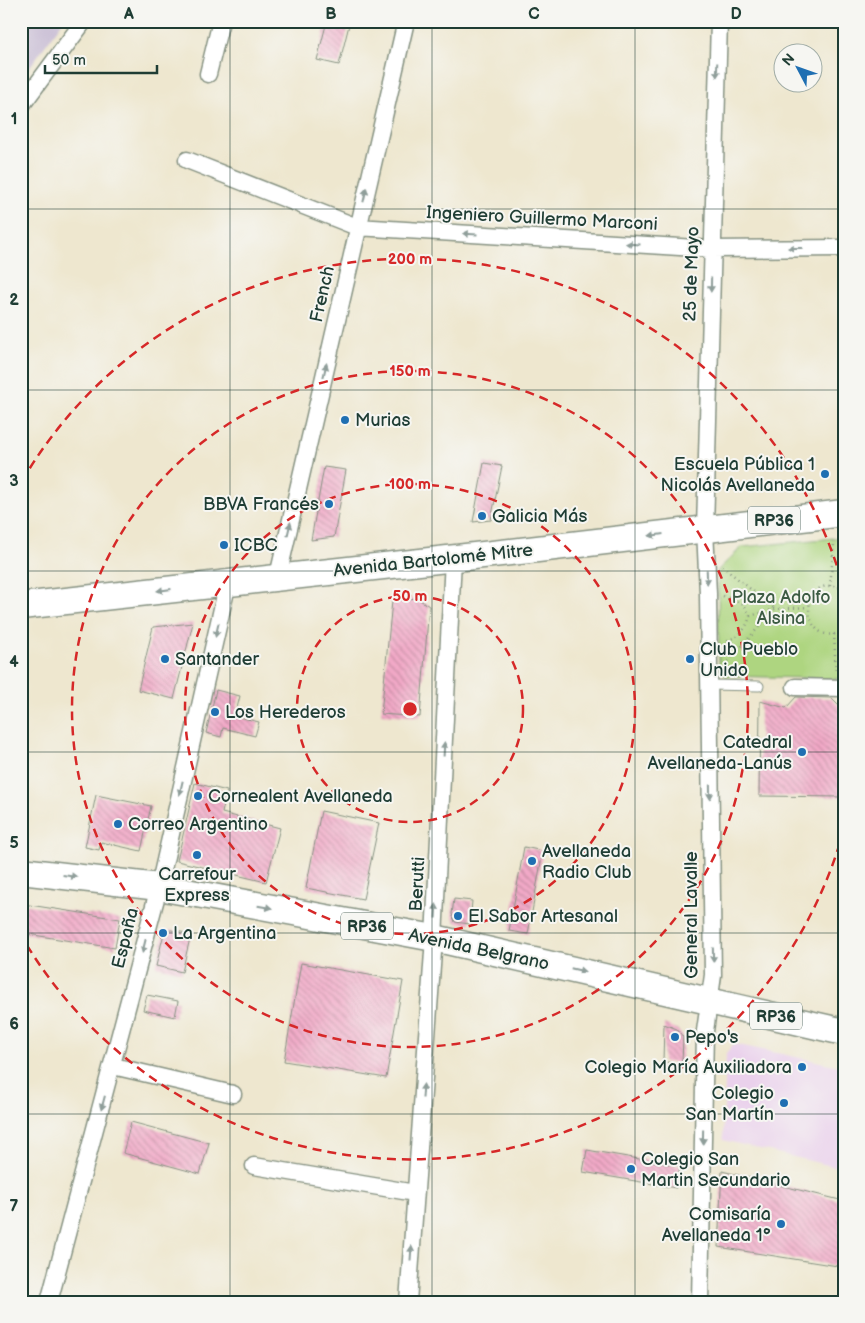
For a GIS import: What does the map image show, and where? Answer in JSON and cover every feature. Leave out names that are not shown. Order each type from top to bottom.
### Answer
[{"type":"main road","name":"Avenida Bartolomé Mitre","points":[[21,606],[278,576],[453,559],[844,512]]},
{"type":"main road","name":"Avenida Belgrano","points":[[21,870],[159,887],[434,938],[844,1032]]},
{"type":"street","points":[[21,106],[84,21]]},
{"type":"street","points":[[208,74],[221,21]]},
{"type":"street","name":"French","points":[[278,576],[406,21]]},
{"type":"street","name":"25 de Mayo","points":[[705,529],[719,21]]},
{"type":"street","name":"Ingeniero Guillermo Marconi","points":[[187,160],[358,227],[712,249],[844,248]]},
{"type":"street","name":"General Lavalle","points":[[700,1302],[705,1031],[713,975],[708,594],[705,529]]},
{"type":"street","name":"Berutti","points":[[408,1302],[434,938],[453,559]]},
{"type":"street","name":"España","points":[[49,1302],[159,887],[228,582]]},
{"type":"street","points":[[795,687],[840,688]]},
{"type":"street","points":[[113,1066],[232,1094]]},
{"type":"street","points":[[254,1166],[415,1193]]},
{"type":"lane","points":[[709,677],[759,686]]},
{"type":"path","points":[[830,586],[834,544]]},
{"type":"path","points":[[707,564],[718,563],[776,609]]},
{"type":"path","points":[[844,589],[830,586],[818,590],[808,607],[810,621],[815,627],[827,634],[844,631]]},
{"type":"path","points":[[708,594],[737,600],[744,604],[750,616],[746,628],[739,635],[721,642],[708,643]]},
{"type":"path","points":[[750,616],[776,609],[808,607]]},
{"type":"path","points":[[709,677],[728,664],[776,609]]},
{"type":"path","points":[[834,634],[840,688]]},
{"type":"shaded area","points":[[21,21],[63,21],[21,79]]},
{"type":"shaded area","name":"Colegio San Martín","points":[[734,1044],[844,1067],[844,1169],[723,1140],[726,1053]]},
{"type":"green space","name":"Plaza Adolfo Alsina","points":[[844,537],[844,679],[725,676],[719,670],[718,570],[742,547]]},
{"type":"building","points":[[327,21],[350,21],[339,65],[317,60]]},
{"type":"building","points":[[484,463],[502,466],[491,520],[473,522]]},
{"type":"building","name":"BBVA Francés","points":[[324,467],[346,470],[334,537],[311,540]]},
{"type":"building","points":[[417,598],[429,606],[420,717],[381,714],[392,601]]},
{"type":"building","name":"Santander","points":[[193,623],[174,699],[138,690],[153,627]]},
{"type":"building","points":[[216,690],[240,696],[235,716],[259,722],[255,736],[223,728],[221,737],[206,733]]},
{"type":"building","name":"Catedral Avellaneda-Lanús","points":[[796,697],[831,698],[839,706],[844,704],[844,797],[759,796],[760,701],[786,708]]},
{"type":"building","points":[[195,783],[227,791],[222,813],[280,828],[266,882],[177,861]]},
{"type":"building","name":"Correo Argentino","points":[[96,795],[151,806],[141,851],[101,842],[99,850],[85,847]]},
{"type":"building","points":[[321,811],[379,823],[363,899],[306,888]]},
{"type":"building","points":[[524,847],[543,851],[528,934],[509,931]]},
{"type":"building","points":[[454,899],[472,901],[470,924],[455,922],[452,914]]},
{"type":"building","points":[[23,904],[120,919],[115,948],[21,933]]},
{"type":"building","points":[[171,930],[191,934],[182,972],[156,966],[164,933]]},
{"type":"building","points":[[301,963],[403,981],[386,1078],[284,1061]]},
{"type":"building","points":[[147,995],[178,1001],[175,1017],[143,1010]]},
{"type":"building","points":[[664,1024],[677,1029],[683,1037],[682,1063],[663,1062]]},
{"type":"building","points":[[131,1122],[209,1143],[200,1174],[123,1153]]},
{"type":"building","name":"Colegio San Martin Secundario","points":[[587,1150],[680,1166],[676,1188],[583,1172]]},
{"type":"building","name":"Comisaría Avellaneda 1°","points":[[722,1171],[844,1201],[844,1267],[718,1247]]},
{"type":"place","name":"Murias","points":[[345,420]]},
{"type":"place","name":"Escuela Pública 1 Nicolás Avellaneda","points":[[825,474]]},
{"type":"place","name":"BBVA Francés","points":[[329,504]]},
{"type":"place","name":"Galicia Más","points":[[482,516]]},
{"type":"place","name":"ICBC","points":[[224,545]]},
{"type":"place","name":"Santander","points":[[165,659]]},
{"type":"place","name":"Club Pueblo Unido","points":[[690,659]]},
{"type":"place","name":"Los Herederos","points":[[215,712]]},
{"type":"place","name":"Catedral Avellaneda-Lanús","points":[[802,752]]},
{"type":"place","name":"Cornealent Avellaneda","points":[[198,796]]},
{"type":"place","name":"Correo Argentino","points":[[118,824]]},
{"type":"place","name":"Carrefour Express","points":[[197,855]]},
{"type":"place","name":"Avellaneda Radio Club","points":[[532,861]]},
{"type":"place","name":"El Sabor Artesanal","points":[[458,916]]},
{"type":"place","name":"La Argentina","points":[[163,933]]},
{"type":"place","name":"Pepo's","points":[[675,1037]]},
{"type":"place","name":"Colegio María Auxiliadora","points":[[802,1067]]},
{"type":"place","name":"Colegio San Martín","points":[[784,1103]]},
{"type":"place","name":"Colegio San Martin Secundario","points":[[631,1169]]},
{"type":"place","name":"Comisaría Avellaneda 1°","points":[[781,1224]]}]
